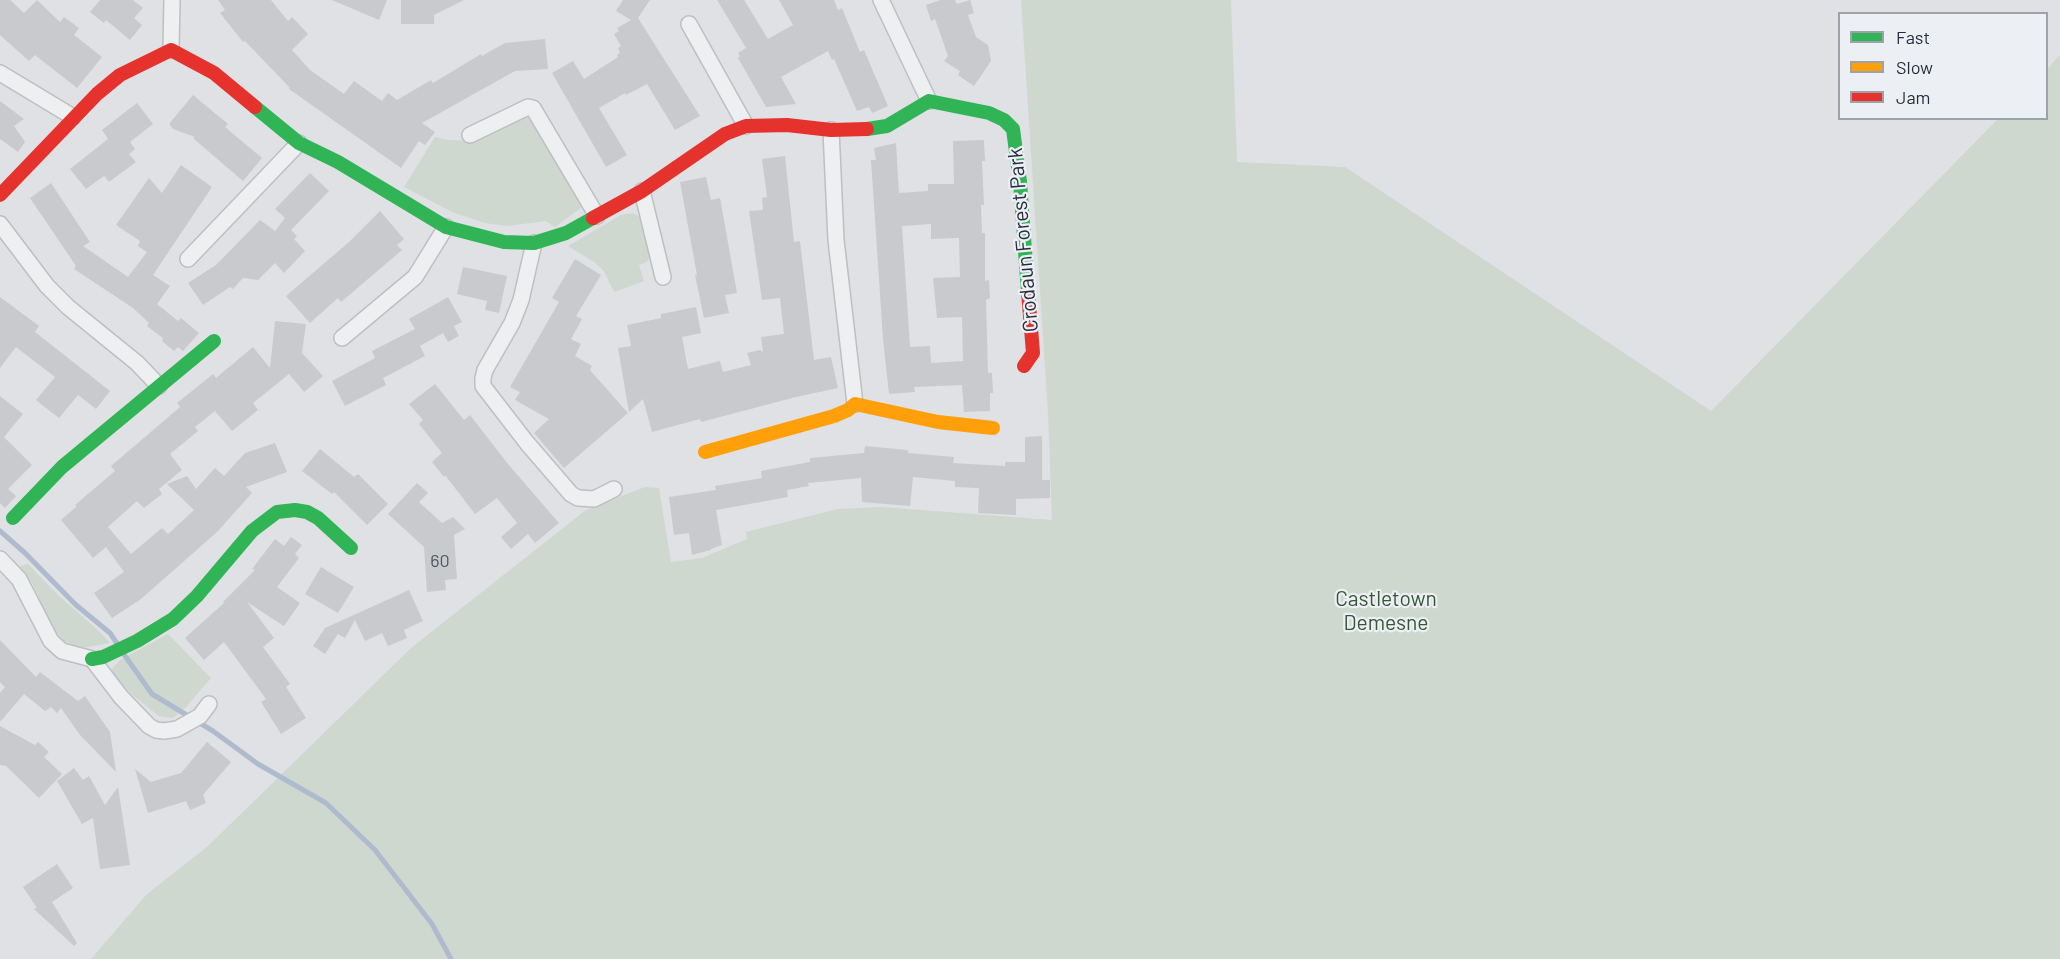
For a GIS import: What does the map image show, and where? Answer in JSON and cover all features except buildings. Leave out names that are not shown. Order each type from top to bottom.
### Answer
[{"type":"street","points":[[171,50],[172,0]]},
{"type":"street","points":[[171,50],[214,73],[299,143],[338,162],[446,227],[504,242],[534,243],[558,236],[597,216],[642,191],[725,134],[746,126],[787,125],[831,130],[863,130],[887,126],[929,100],[881,0]]},
{"type":"street","points":[[689,24],[746,126]]},
{"type":"street","points":[[0,195],[73,117],[120,75],[171,50]]},
{"type":"street","points":[[0,72],[73,117]]},
{"type":"street","name":"Crodaun Forest Park","points":[[929,100],[989,113],[1004,120],[1013,129],[1020,182],[1033,353],[1024,366]]},
{"type":"street","points":[[470,135],[528,106],[534,108],[597,216]]},
{"type":"street","points":[[831,130],[836,240],[855,404]]},
{"type":"street","points":[[188,259],[299,143]]},
{"type":"street","points":[[642,191],[663,277]]},
{"type":"street","points":[[0,224],[46,286],[68,307],[137,363],[159,386]]},
{"type":"street","points":[[342,338],[415,277],[446,227]]},
{"type":"street","points":[[534,243],[521,300],[512,323],[485,370],[483,386],[527,443],[571,494],[578,498],[594,499],[614,489]]},
{"type":"street","points":[[14,518],[62,467],[214,341]]},
{"type":"street","points":[[855,404],[938,422],[993,428]]},
{"type":"street","points":[[705,453],[834,416],[855,404]]},
{"type":"street","points":[[0,560],[19,579],[51,641],[62,651],[92,659],[137,641],[182,612],[242,543],[269,516],[285,511],[307,512],[318,518],[351,548]]},
{"type":"street","points":[[326,548],[337,535]]},
{"type":"street","points":[[92,659],[121,697],[149,726],[156,730],[171,731],[186,724],[205,710]]},
{"type":"green space","name":"Castletown Demesne","points":[[1021,0],[1231,0],[1237,162],[1345,167],[1711,411],[1997,120],[2048,120],[2048,68],[2060,55],[2060,959],[91,959],[147,894],[207,847],[411,648],[586,510],[645,487],[659,488],[671,562],[702,558],[747,539],[746,532],[838,509],[882,507],[1052,520],[1048,413]]},
{"type":"green space","points":[[522,116],[532,121],[582,207],[555,227],[546,221],[507,226],[485,223],[452,212],[404,187],[435,137],[474,141]]},
{"type":"green space","points":[[633,213],[640,217],[648,227],[653,250],[647,262],[639,265],[644,281],[614,292],[604,271],[568,246],[621,215]]},
{"type":"green space","points":[[28,564],[110,643],[81,648],[64,641],[47,616],[33,584],[20,566]]},
{"type":"green space","points":[[168,634],[211,678],[186,707],[173,718],[159,716],[135,697],[114,679],[112,669],[120,660]]},
{"type":"waterway","points":[[0,531],[76,605],[110,633],[118,645]]},
{"type":"waterway","points":[[123,653],[152,694],[213,731],[258,764],[326,803],[375,850],[432,924],[451,959]]},
{"type":"traffic: fast","points":[[867,129],[887,126],[929,101],[989,113],[1004,120],[1013,129],[1020,182],[1028,292]]},
{"type":"traffic: fast","points":[[255,107],[299,143],[338,162],[446,227],[504,242],[534,243],[566,233],[593,218]]},
{"type":"traffic: fast","points":[[13,518],[62,467],[214,341]]},
{"type":"traffic: fast","points":[[92,659],[103,657],[137,641],[173,619],[197,596],[252,531],[277,512],[295,510],[307,512],[318,518],[351,548]]},
{"type":"traffic: slow","points":[[705,452],[834,416],[855,404],[938,422],[993,428]]},
{"type":"traffic: jam","points":[[0,195],[97,94],[120,75],[171,50],[214,73],[255,107]]},
{"type":"traffic: jam","points":[[593,218],[642,191],[725,134],[746,126],[787,125],[831,130],[867,129]]},
{"type":"traffic: jam","points":[[1024,366],[1033,353],[1028,292]]}]
